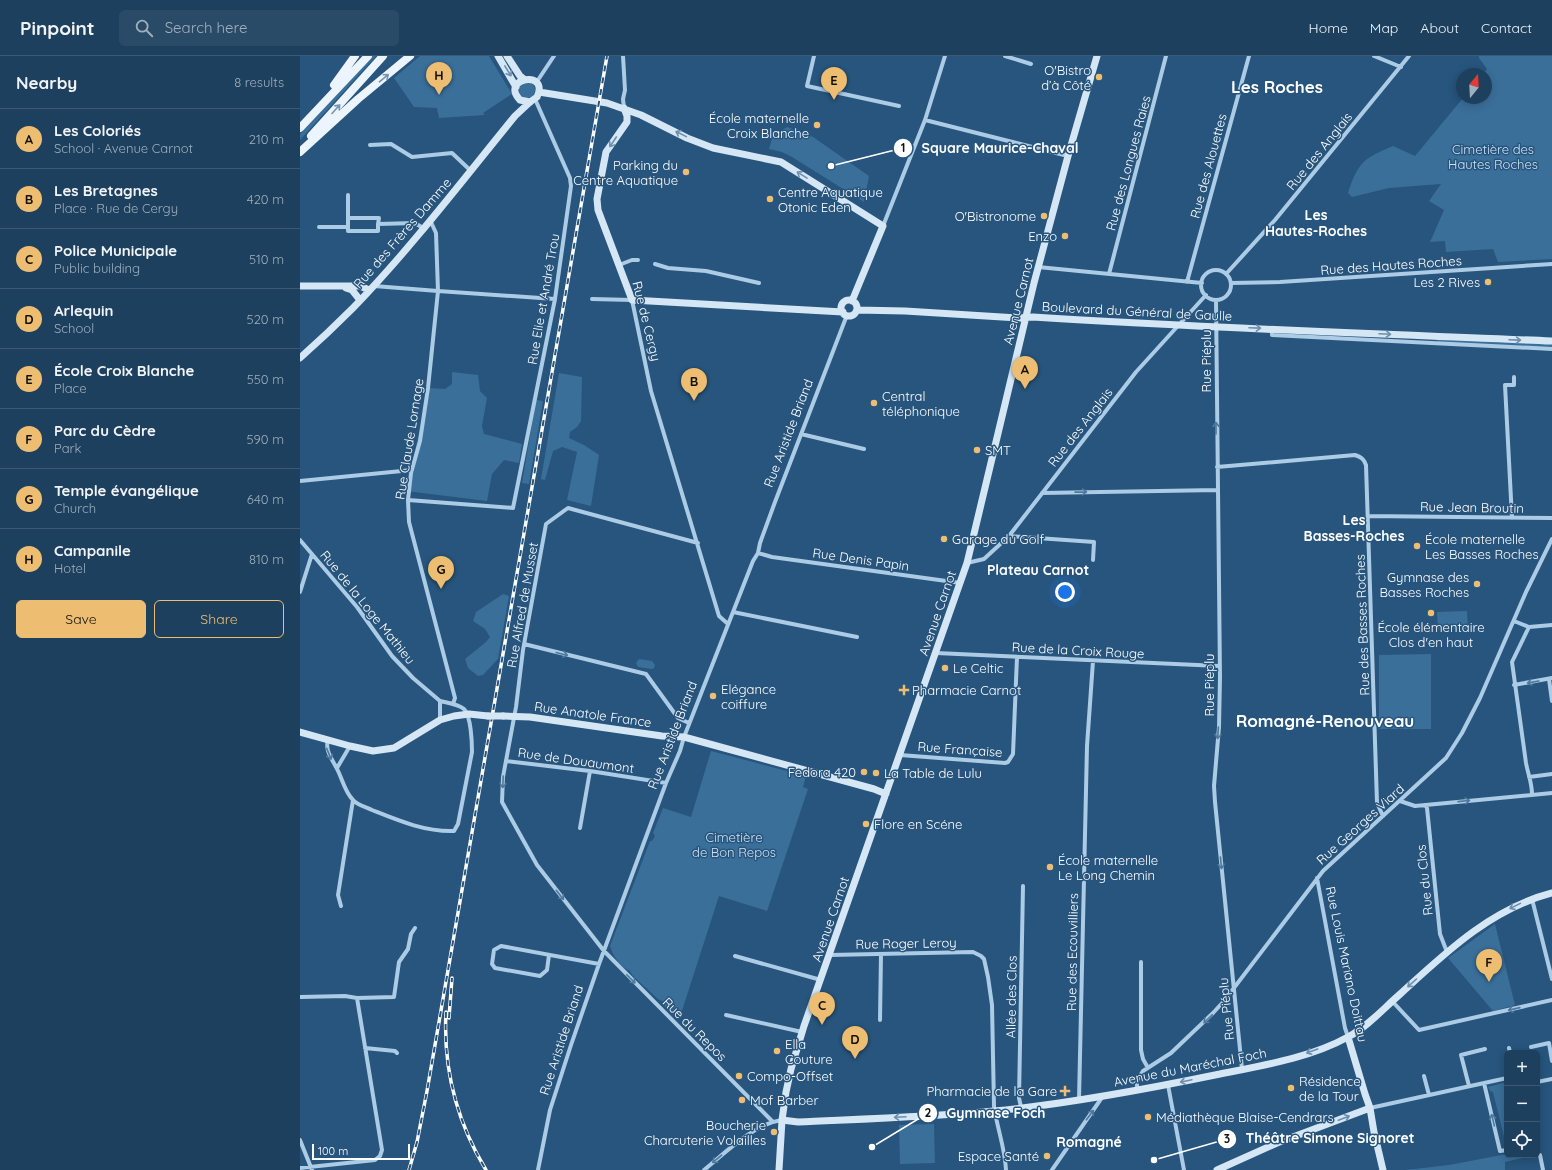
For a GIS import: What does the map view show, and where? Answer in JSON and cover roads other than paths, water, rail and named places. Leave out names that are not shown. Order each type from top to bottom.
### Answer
[{"type":"main road","points":[[322,105],[355,56]]},
{"type":"main road","points":[[300,128],[368,56]]},
{"type":"main road","points":[[300,148],[383,56]]},
{"type":"main road","points":[[300,152],[358,99],[410,56]]},
{"type":"street","points":[[498,56],[516,87],[516,94],[520,100],[532,100]]},
{"type":"street","points":[[507,56],[520,76],[524,79]]},
{"type":"street","points":[[536,83],[554,56]]},
{"type":"street","points":[[623,56],[626,90],[623,99],[627,116],[626,122]]},
{"type":"street","points":[[814,56],[807,86],[899,106]]},
{"type":"street","points":[[852,301],[925,120],[945,56]]},
{"type":"street","points":[[1005,56],[1031,64]]},
{"type":"street","name":"Avenue Carnot","points":[[779,1170],[782,1120],[791,1069],[802,1032],[967,563],[1038,267],[1097,56]]},
{"type":"street","name":"Rue des Longues Raies","points":[[1109,274],[1166,56]]},
{"type":"street","name":"Rue des Alouettes","points":[[1187,282],[1249,56]]},
{"type":"street","points":[[1374,56],[1401,67]]},
{"type":"street","name":"Rue des Anglais","points":[[1226,274],[1275,220],[1409,56]]},
{"type":"street","points":[[516,87],[520,81],[524,79],[531,79],[536,83],[539,92],[600,101],[641,115],[687,138],[713,148],[781,162],[883,226]]},
{"type":"street","name":"Rue des Frères Damme","points":[[300,358],[371,288],[430,220],[515,116],[539,92]]},
{"type":"street","name":"Rue des Frères Damme","points":[[515,116],[520,100]]},
{"type":"street","name":"Rue Elie et André Trou","points":[[408,500],[513,508],[555,298],[571,186],[570,178],[532,100]]},
{"type":"street","points":[[626,122],[641,115]]},
{"type":"street","points":[[925,120],[1068,156]]},
{"type":"street","name":"Rue de Cergy","points":[[626,122],[606,152],[597,199],[598,210],[632,300],[651,391],[719,616],[728,624]]},
{"type":"street","points":[[370,144],[391,144],[412,157],[452,154],[470,170]]},
{"type":"street","points":[[348,195],[348,218],[348,227],[348,231],[378,231],[379,218],[348,218]]},
{"type":"street","name":"Rue Claude Lornage","points":[[430,220],[436,233],[438,292],[424,418],[420,441],[410,473],[408,500],[409,522],[452,684],[455,698],[453,704]]},
{"type":"street","points":[[378,224],[414,223],[423,228]]},
{"type":"street","points":[[318,227],[348,227]]},
{"type":"street","points":[[619,265],[632,260],[638,260]]},
{"type":"street","points":[[655,264],[668,268],[706,271],[759,283]]},
{"type":"street","name":"Rue des Hautes Roches","points":[[1231,283],[1280,282],[1552,264]]},
{"type":"street","points":[[1038,267],[1202,283]]},
{"type":"street","points":[[1218,270],[1226,274],[1231,283],[1230,291],[1227,295],[1216,300],[1203,292],[1203,279],[1209,272],[1218,270]]},
{"type":"street","points":[[301,287],[360,286],[371,288],[555,298]]},
{"type":"street","points":[[344,287],[352,290],[360,300]]},
{"type":"street","name":"Rue des Anglais","points":[[967,563],[984,559],[1009,536],[1136,372],[1206,295]]},
{"type":"street","points":[[592,298],[845,314],[854,314],[856,304],[847,300],[843,303],[841,308],[845,314]]},
{"type":"street","name":"Rue Piéplu","points":[[1216,300],[1220,666],[1219,727],[1214,786],[1242,1069]]},
{"type":"street","name":"Boulevard du Général de Gaulle","points":[[856,310],[905,311],[1019,318],[1026,317],[1178,326],[1552,341]]},
{"type":"street","name":"Rue Aristide Briand","points":[[538,1170],[550,1110],[599,964],[666,783],[680,751],[684,737],[753,561],[758,553],[760,543],[845,314]]},
{"type":"street","name":"Boulevard du Général de Gaulle","points":[[1272,329],[1272,335],[1552,350]]},
{"type":"street","points":[[1512,518],[1506,385],[1514,385],[1514,377]]},
{"type":"street","points":[[801,434],[864,449]]},
{"type":"street","name":"Rue des Basses Roches","points":[[1217,467],[1355,455],[1360,456],[1365,461],[1377,803],[1384,816]]},
{"type":"street","points":[[300,481],[412,470]]},
{"type":"street","points":[[1042,493],[1217,490]]},
{"type":"street","name":"Rue Alfred de Musset","points":[[514,716],[524,644],[546,524],[568,508],[698,543]]},
{"type":"street","name":"Rue Jean Broutin","points":[[1368,516],[1552,518]]},
{"type":"street","points":[[1009,536],[1094,542],[1093,560]]},
{"type":"street","name":"Rue Georges Viard","points":[[1137,1091],[1139,1077],[1148,1068],[1171,1053],[1213,1013],[1234,990],[1317,878],[1446,758],[1462,733],[1480,698],[1526,592],[1552,539]]},
{"type":"street","name":"Rue de la Loge Mathieu","points":[[300,540],[357,607],[392,656],[413,678],[440,701],[463,708],[469,714]]},
{"type":"street","name":"Rue Denis Papin","points":[[758,553],[772,557],[960,583]]},
{"type":"street","points":[[300,592],[312,554]]},
{"type":"street","points":[[733,612],[857,637]]},
{"type":"street","points":[[1514,621],[1528,627],[1552,625]]},
{"type":"street","points":[[1528,627],[1512,662],[1514,685],[1532,794]]},
{"type":"street","points":[[524,644],[646,674],[678,718],[690,723]]},
{"type":"street","name":"Rue de la Croix Rouge","points":[[936,653],[1220,666]]},
{"type":"street","name":"Rue Française","points":[[900,755],[1008,762],[1013,754],[1017,657]]},
{"type":"street","name":"Rue des Ecouvilliers","points":[[1080,1100],[1087,754],[1093,661]]},
{"type":"street","points":[[1514,685],[1550,679],[1552,701]]},
{"type":"street","points":[[440,701],[440,720]]},
{"type":"street","points":[[328,739],[326,746],[329,756],[337,768],[344,786],[353,800],[396,820],[420,827],[454,831],[458,824],[472,752],[469,714]]},
{"type":"street","name":"Rue Anatole France","points":[[300,732],[374,751],[394,748],[440,720],[454,716],[469,714],[530,717],[662,736],[684,737],[874,789],[886,794]]},
{"type":"street","points":[[514,716],[503,777],[502,802],[537,865],[604,951]]},
{"type":"street","points":[[337,768],[350,746]]},
{"type":"street","name":"Rue de Douaumont","points":[[506,761],[590,771],[666,783]]},
{"type":"street","points":[[580,828],[590,771]]},
{"type":"street","points":[[1528,777],[1552,774]]},
{"type":"street","points":[[1400,801],[1415,806],[1552,793]]},
{"type":"street","points":[[341,906],[338,895],[353,800]]},
{"type":"street","name":"Rue du Clos","points":[[1425,805],[1427,808],[1440,934],[1447,952]]},
{"type":"street","name":"Rue Louis Mariano Doittau","points":[[1317,878],[1345,1028],[1370,1108],[1374,1132],[1384,1170]]},
{"type":"street","name":"Allée des Clos","points":[[1020,1107],[1023,886]]},
{"type":"street","name":"Avenue du Maréchal Foch","points":[[782,1120],[798,1122],[994,1111],[1137,1091],[1306,1054],[1348,1037],[1368,1023],[1447,952],[1470,933],[1491,919],[1532,899],[1552,893]]},
{"type":"street","points":[[1532,899],[1552,979]]},
{"type":"street","points":[[300,997],[394,997],[399,962],[408,949],[411,934],[415,928]]},
{"type":"street","points":[[549,955],[547,970],[540,976],[495,968],[492,964],[494,950],[501,946],[599,964]]},
{"type":"street","name":"Rue du Repos","points":[[604,951],[772,1122]]},
{"type":"street","name":"Rue Roger Leroy","points":[[830,955],[973,952],[981,956],[986,963],[992,1005],[992,1084],[994,1111]]},
{"type":"street","points":[[880,1020],[881,954]]},
{"type":"street","points":[[735,956],[821,980]]},
{"type":"street","points":[[1141,962],[1141,1050],[1143,1059],[1148,1068]]},
{"type":"street","points":[[300,1168],[375,1160],[380,1156],[382,1150],[357,998]]},
{"type":"street","points":[[1392,1001],[1419,1030],[1552,1000]]},
{"type":"street","points":[[726,1015],[802,1032]]},
{"type":"street","points":[[1531,1048],[1549,1043],[1552,1061]]},
{"type":"street","points":[[365,1048],[394,1051],[397,1053]]},
{"type":"street","points":[[1469,1086],[1462,1054],[1485,1049]]},
{"type":"street","points":[[1424,1076],[1429,1096]]},
{"type":"street","points":[[1217,1170],[1277,1143],[1370,1108],[1504,1079]]},
{"type":"street","points":[[1540,1081],[1552,1079]]},
{"type":"street","points":[[1484,1083],[1500,1151],[1504,1150]]},
{"type":"street","points":[[1168,1085],[1184,1170]]},
{"type":"street","points":[[1052,1170],[1104,1096]]},
{"type":"street","points":[[994,1111],[1004,1146],[1006,1170]]},
{"type":"street","points":[[704,1170],[746,1136],[772,1122],[782,1120]]},
{"type":"street","points":[[300,1140],[311,1168]]},
{"type":"street","points":[[1540,1156],[1543,1170]]},
{"type":"railway","points":[[409,1170],[417,1142],[427,1091],[607,56]]},
{"type":"railway","points":[[449,1018],[452,978]]},
{"type":"railway","points":[[446,1012],[447,1054],[454,1094],[467,1133],[486,1170]]},
{"type":"place","name":"O'Bistro d’à Côté","points":[[1099,77]]},
{"type":"place","name":"Campanile","points":[[439,95]]},
{"type":"place","name":"École Croix Blanche","points":[[834,100]]},
{"type":"place","name":"École maternelle Croix Blanche","points":[[817,125]]},
{"type":"place","name":"Square Maurice-Chaval","points":[[831,166]]},
{"type":"place","name":"Parking du Centre Aquatique","points":[[686,172]]},
{"type":"place","name":"Centre Aquatique Otonic Eden","points":[[770,199]]},
{"type":"place","name":"O'Bistronome","points":[[1044,216]]},
{"type":"place","name":"Enzo","points":[[1065,236]]},
{"type":"place","name":"Les 2 Rives","points":[[1488,282]]},
{"type":"place","name":"Les Coloriés","points":[[1025,389]]},
{"type":"place","name":"Les Bretagnes","points":[[694,401]]},
{"type":"place","name":"Central téléphonique","points":[[874,403]]},
{"type":"place","name":"SMT","points":[[977,450]]},
{"type":"place","name":"Garage du Golf","points":[[944,539]]},
{"type":"place","name":"École maternelle Les Basses Roches","points":[[1417,546]]},
{"type":"place","name":"Gymnase des Basses Roches","points":[[1477,584]]},
{"type":"place","name":"Temple évangélique","points":[[441,589]]},
{"type":"place","name":"École élémentaire Clos d'en haut","points":[[1431,613]]},
{"type":"place","name":"Le Celtic","points":[[945,668]]},
{"type":"place","name":"Pharmacie Carnot","points":[[904,690]]},
{"type":"place","name":"Elégance coiffure","points":[[713,696]]},
{"type":"place","name":"Fedora 420","points":[[864,772]]},
{"type":"place","name":"La Table de Lulu","points":[[876,773]]},
{"type":"place","name":"Flore en Scéne","points":[[866,824]]},
{"type":"place","name":"École maternelle Le Long Chemin","points":[[1050,867]]},
{"type":"place","name":"Parc du Cèdre","points":[[1489,982]]},
{"type":"place","name":"Police Municipale","points":[[822,1025]]},
{"type":"place","name":"Ella Couture","points":[[777,1051]]},
{"type":"place","name":"Arlequin","points":[[855,1059]]},
{"type":"place","name":"Compo-Offset","points":[[739,1076]]},
{"type":"place","name":"Résidence de la Tour","points":[[1291,1088]]},
{"type":"place","name":"Pharmacie de la Gare","points":[[1065,1091]]},
{"type":"place","name":"Mof Barber","points":[[742,1100]]},
{"type":"place","name":"Médiathèque Blaise-Cendrars","points":[[1148,1117]]},
{"type":"place","name":"Boucherie Charcuterie Volailles","points":[[774,1132]]},
{"type":"place","name":"Gymnase Foch","points":[[872,1147]]},
{"type":"place","name":"Espace Santé","points":[[1047,1156]]},
{"type":"place","name":"Théâtre Simone Signoret","points":[[1154,1160]]},
{"type":"district","name":"Les Roches","points":[[1277,87]]},
{"type":"district","name":"Les Hautes-Roches","points":[[1316,224]]},
{"type":"district","name":"Les Basses-Roches","points":[[1354,528]]},
{"type":"district","name":"Plateau Carnot","points":[[1038,570]]},
{"type":"district","name":"Romagné-Renouveau","points":[[1325,721]]},
{"type":"district","name":"Romagné","points":[[1089,1142]]},
{"type":"park label","name":"Cimetière des Hautes Roches","points":[[1493,156]]},
{"type":"park label","name":"Cimetière de Bon Repos","points":[[734,844]]}]
